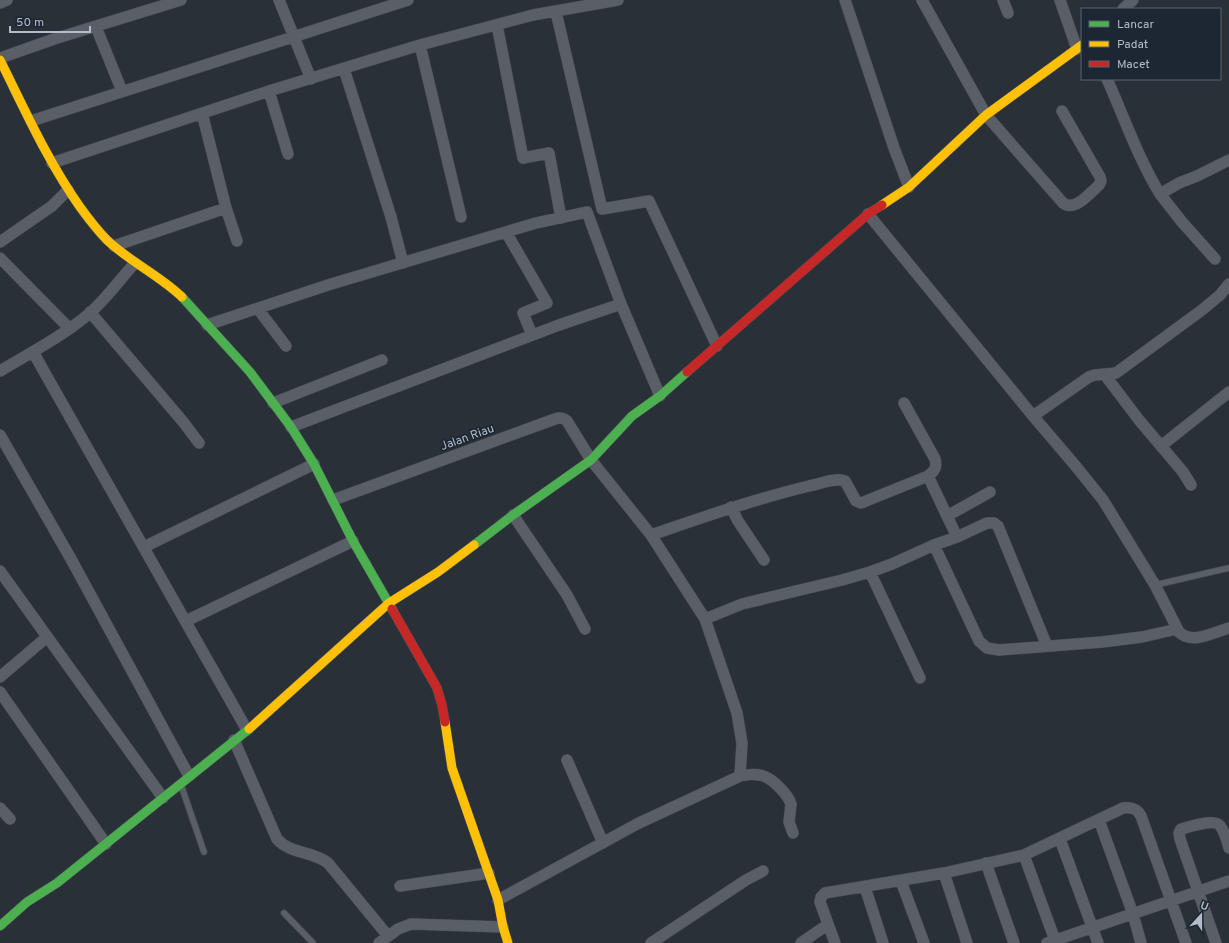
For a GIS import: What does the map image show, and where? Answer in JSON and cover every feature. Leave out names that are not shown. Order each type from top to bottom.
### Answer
[{"type":"street","points":[[0,3],[6,0]]},
{"type":"street","points":[[181,0],[96,26],[0,62],[52,163],[68,190],[98,231],[135,263],[173,288],[189,303],[250,372],[291,427],[314,464],[354,541],[437,688],[442,705],[452,768],[498,900],[503,927],[508,943]]},
{"type":"street","points":[[279,0],[311,78]]},
{"type":"street","points":[[31,122],[408,0]]},
{"type":"street","points":[[52,163],[311,78],[420,45],[533,15],[618,0]]},
{"type":"street","points":[[845,0],[894,148],[909,187]]},
{"type":"street","points":[[1003,0],[1008,14]]},
{"type":"street","points":[[0,926],[27,902],[57,883],[247,730],[389,603],[449,564],[513,515],[591,460],[632,416],[660,396],[868,214],[909,187],[986,115],[1079,47],[1060,0]]},
{"type":"street","points":[[1124,8],[1134,0]]},
{"type":"street","points":[[926,1],[986,115],[1063,203],[1066,206],[1071,206],[1076,204],[1099,185],[1101,181],[1100,176],[1062,110]]},
{"type":"street","points":[[556,12],[602,208]]},
{"type":"street","points":[[497,25],[523,158],[549,153],[561,218]]},
{"type":"street","points":[[96,26],[122,92]]},
{"type":"street","points":[[420,45],[461,217]]},
{"type":"street","points":[[344,69],[391,217],[403,262]]},
{"type":"street","points":[[1107,80],[1136,146],[1160,194],[1182,222],[1215,259]]},
{"type":"street","points":[[269,92],[288,154]]},
{"type":"street","points":[[202,113],[226,208],[237,241]]},
{"type":"street","points":[[1160,194],[1179,183],[1229,160]]},
{"type":"street","points":[[0,242],[52,206],[68,190]]},
{"type":"street","points":[[207,325],[328,285],[536,223],[602,208],[649,201],[717,346]]},
{"type":"street","points":[[114,246],[226,208]]},
{"type":"street","points":[[587,212],[622,304],[660,396]]},
{"type":"street","points":[[868,214],[1103,500],[1155,585],[1177,629],[1184,636],[1196,638],[1229,628]]},
{"type":"street","points":[[506,232],[547,303],[523,313],[532,335]]},
{"type":"street","points":[[0,258],[69,328]]},
{"type":"street","points":[[0,371],[34,352],[90,312],[135,263]]},
{"type":"street","points":[[1033,416],[1089,377],[1116,373],[1179,328],[1228,287]]},
{"type":"street","points":[[291,427],[559,324],[622,304]]},
{"type":"street","points":[[258,309],[286,346]]},
{"type":"street","points":[[90,312],[184,423],[199,443]]},
{"type":"street","points":[[34,352],[247,730]]},
{"type":"street","points":[[273,403],[382,360]]},
{"type":"street","points":[[1105,375],[1183,472],[1191,485]]},
{"type":"street","points":[[1161,446],[1229,392]]},
{"type":"street","points":[[651,535],[731,507],[779,493],[840,480],[847,483],[859,504],[928,476],[935,469],[935,459],[904,403]]},
{"type":"street","name":"Jalan Riau","points":[[333,500],[559,418],[567,421],[591,460],[651,535],[705,619],[737,712],[742,743],[740,776]]},
{"type":"street","points":[[0,435],[71,559],[189,776]]},
{"type":"street","points":[[144,546],[314,464]]},
{"type":"street","points":[[928,476],[958,537]]},
{"type":"street","points":[[947,516],[990,492]]},
{"type":"street","points":[[731,507],[738,521],[764,560]]},
{"type":"street","points":[[513,515],[567,595],[585,629]]},
{"type":"street","points":[[705,619],[742,604],[870,572],[934,545],[958,537],[988,523],[994,523],[998,526],[1047,646]]},
{"type":"street","points":[[186,621],[354,541]]},
{"type":"street","points":[[934,545],[979,641],[987,648],[995,650],[1102,642],[1142,637],[1177,629]]},
{"type":"street","points":[[0,570],[163,798]]},
{"type":"street","points":[[870,572],[920,678]]},
{"type":"street","points":[[0,677],[47,637]]},
{"type":"street","points":[[0,692],[106,844]]},
{"type":"street","points":[[234,740],[277,839],[285,846],[319,857],[328,863],[383,940],[398,929],[411,924],[503,927]]},
{"type":"street","points":[[567,760],[604,843]]},
{"type":"street","points":[[498,900],[637,824],[740,776],[749,774],[766,777],[784,793],[791,802],[789,822],[793,833]]},
{"type":"street","points":[[834,943],[820,902],[821,897],[825,893],[944,873],[1024,855],[1123,808],[1134,808],[1139,813],[1186,943]]},
{"type":"street","points":[[1099,820],[1133,914],[1141,943]]},
{"type":"street","points":[[1216,943],[1180,839],[1180,831],[1181,829],[1211,822],[1217,823],[1221,827],[1229,848]]},
{"type":"street","points":[[1060,839],[1098,943]]},
{"type":"street","points":[[1024,855],[1053,942],[1229,881]]},
{"type":"street","points":[[986,863],[1014,943]]},
{"type":"street","points":[[651,943],[746,880],[763,871]]},
{"type":"street","points":[[400,886],[489,873]]},
{"type":"street","points":[[944,873],[968,943]]},
{"type":"street","points":[[902,881],[924,943]]},
{"type":"street","points":[[865,887],[883,943]]},
{"type":"street","points":[[801,943],[827,925]]},
{"type":"lane","points":[[1155,585],[1229,568]]},
{"type":"lane","points":[[180,783],[204,852]]},
{"type":"lane","points":[[284,913],[313,943]]},
{"type":"traffic: fast","points":[[182,297],[250,372],[291,427],[314,464],[353,541],[392,609]]},
{"type":"traffic: fast","points":[[474,545],[513,515],[591,460],[632,416],[660,396],[687,372]]},
{"type":"traffic: fast","points":[[0,926],[27,902],[57,883],[249,729]]},
{"type":"traffic: slow","points":[[882,205],[909,187],[986,115],[1081,46]]},
{"type":"traffic: slow","points":[[0,60],[47,154],[68,190],[89,220],[116,248],[164,282],[182,297]]},
{"type":"traffic: slow","points":[[249,729],[389,603],[438,572],[474,545]]},
{"type":"traffic: slow","points":[[445,722],[452,768],[498,900],[503,927],[508,943]]},
{"type":"traffic: jam","points":[[687,372],[868,214],[882,205]]},
{"type":"traffic: jam","points":[[392,609],[437,688],[445,722]]}]
